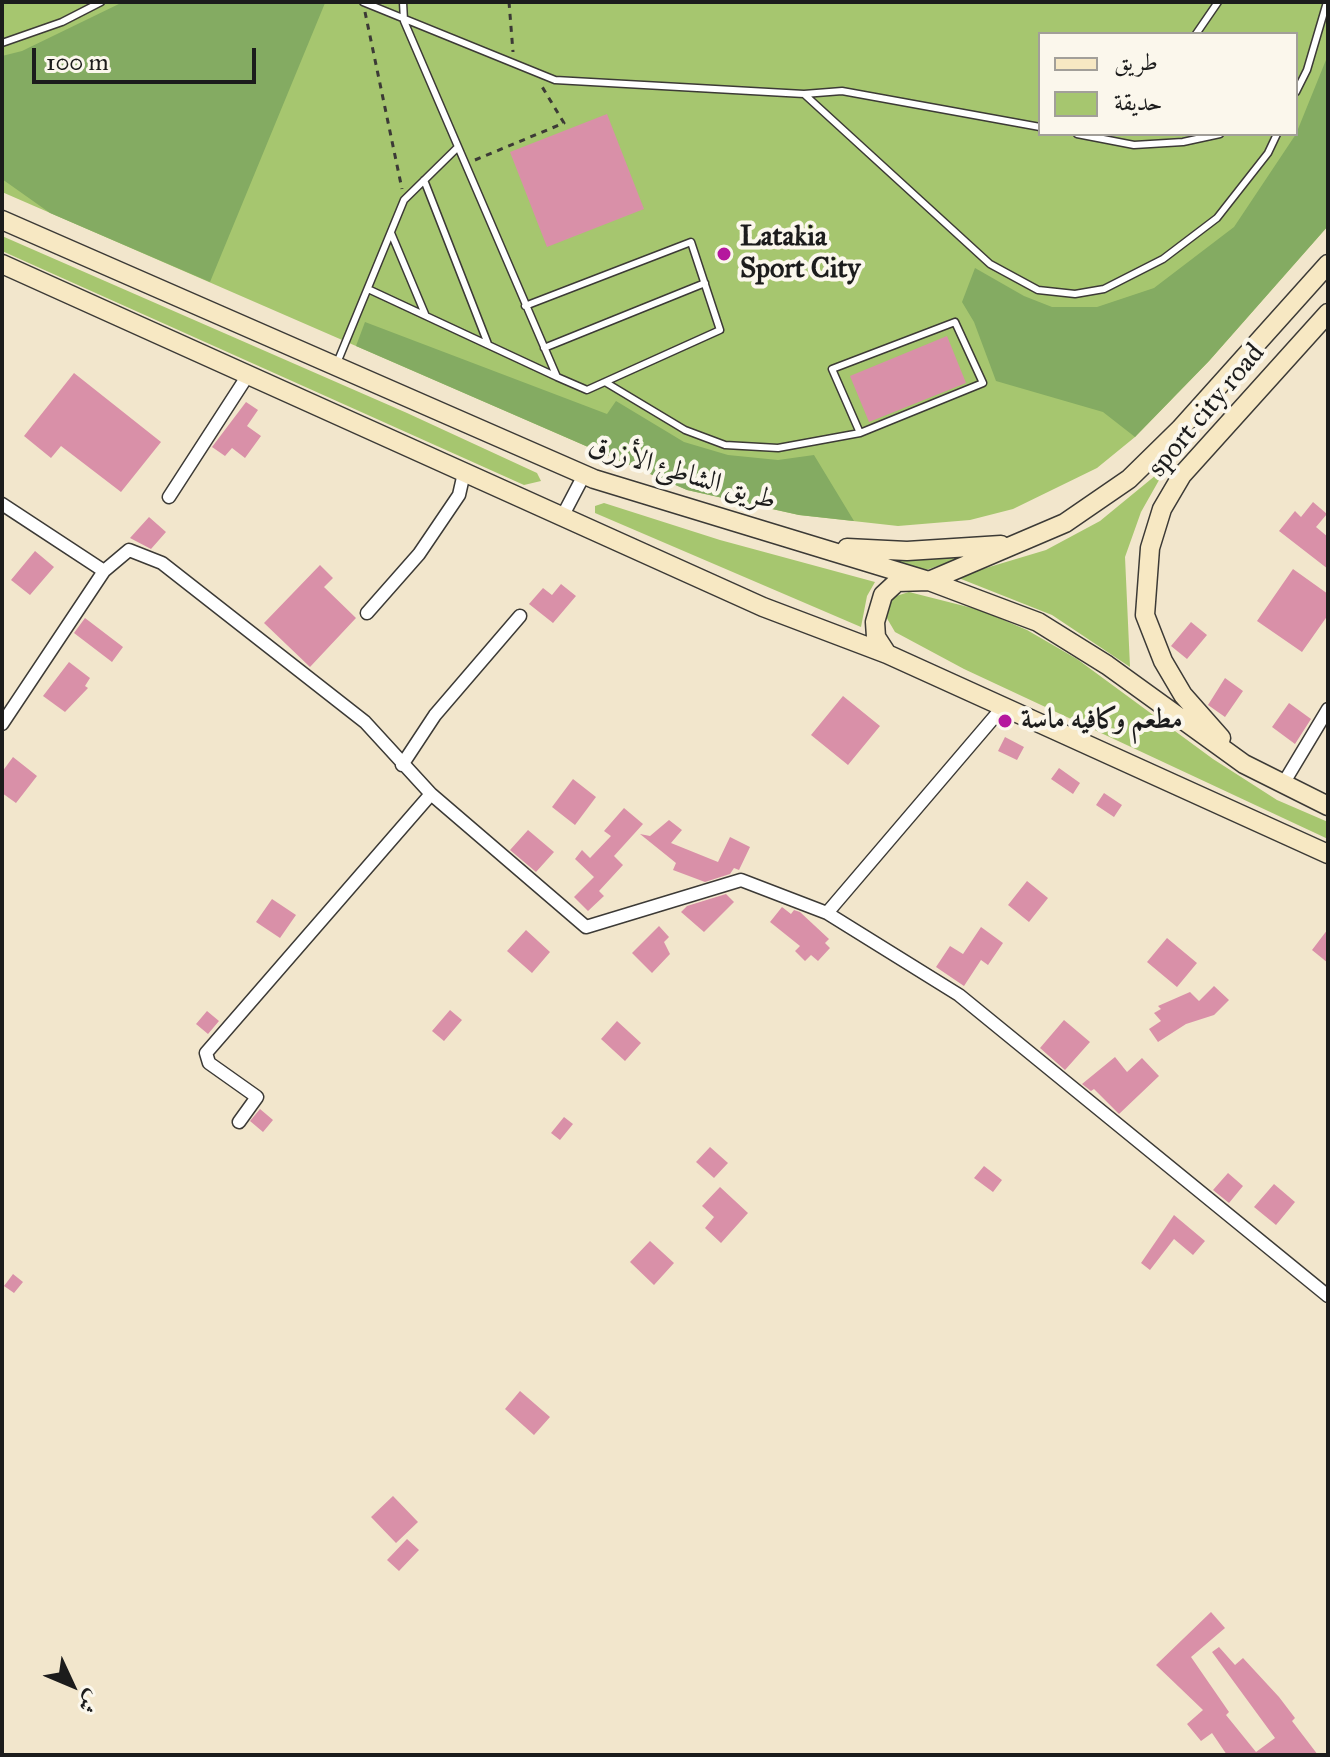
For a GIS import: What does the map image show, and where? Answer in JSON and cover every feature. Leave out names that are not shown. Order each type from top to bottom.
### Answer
[{"type":"main road","name":"طريق الشاطئ الأزرق","points":[[2,220],[584,475],[929,581],[1038,622],[1107,665],[1244,764],[1328,806]]},
{"type":"main road","name":"sport city road","points":[[887,654],[876,637],[875,622],[883,595],[897,582],[929,581],[1065,523],[1129,479],[1180,429],[1328,264]]},
{"type":"main road","points":[[3,266],[763,607],[887,654],[1002,708],[1126,760],[1328,854]]},
{"type":"main road","name":"sport city road","points":[[1244,764],[1183,695],[1163,661],[1145,615],[1150,548],[1162,509],[1182,475],[1328,313]]},
{"type":"main road","points":[[821,547],[907,551],[1016,544]]},
{"type":"street","points":[[169,497],[248,375]]},
{"type":"street","points":[[367,613],[419,554],[459,495],[464,473]]},
{"type":"street","points":[[562,517],[584,475]]},
{"type":"street","points":[[2,504],[104,571]]},
{"type":"street","points":[[2,724],[104,571],[129,550],[162,563],[365,722],[431,794],[586,927],[741,880],[827,913],[959,995],[1328,1296]]},
{"type":"street","points":[[402,765],[435,715],[520,616]]},
{"type":"street","points":[[827,913],[1002,708]]},
{"type":"street","points":[[1283,784],[1328,709]]},
{"type":"street","points":[[239,1122],[257,1097],[209,1063],[206,1053],[431,794]]},
{"type":"lane","points":[[2,43],[62,22],[101,2]]},
{"type":"lane","points":[[363,2],[555,80],[804,94],[842,91],[1038,127]]},
{"type":"lane","points":[[403,2],[404,21],[557,377]]},
{"type":"lane","points":[[1197,32],[1218,2]]},
{"type":"lane","points":[[1298,88],[1307,70],[1327,2]]},
{"type":"lane","points":[[804,94],[990,264],[1038,290],[1075,294],[1114,285],[1189,242],[1217,218],[1244,186],[1276,136]]},
{"type":"lane","points":[[1087,136],[1134,145],[1183,142],[1211,136]]},
{"type":"lane","points":[[336,366],[404,200],[457,148]]},
{"type":"lane","points":[[424,180],[488,345]]},
{"type":"lane","points":[[391,233],[425,316]]},
{"type":"lane","points":[[368,289],[587,390],[720,330],[691,242],[525,306]]},
{"type":"lane","points":[[544,348],[705,283]]},
{"type":"lane","points":[[605,382],[685,430],[725,445],[778,448],[860,433],[983,383],[955,322],[832,369],[860,433]]},
{"type":"path","points":[[363,2],[404,200]]},
{"type":"path","points":[[509,2],[514,64]]},
{"type":"path","points":[[464,165],[564,123],[533,71]]},
{"type":"green space","name":"Latakia Sport City","points":[[2,2],[1328,2],[1328,226],[1209,361],[1135,437],[1097,468],[1013,509],[970,520],[898,526],[799,515],[687,490],[2,192]]},
{"type":"green space","points":[[123,2],[325,3],[210,282],[50,213],[2,179],[2,56],[22,51]]},
{"type":"green space","points":[[1328,55],[1328,226],[1209,361],[1135,437],[1103,412],[996,381],[974,322],[962,302],[975,268],[1024,296],[1052,307],[1097,307],[1154,288],[1234,227],[1295,136],[1298,136],[1298,129]]},
{"type":"green space","points":[[2,236],[407,413],[537,473],[541,481],[524,485],[2,251]]},
{"type":"green space","points":[[365,322],[607,414],[616,401],[684,442],[728,455],[778,460],[814,455],[854,521],[799,515],[687,490],[356,346]]},
{"type":"green space","points":[[1167,466],[1141,512],[1125,557],[1130,667],[1052,615],[956,577],[1046,550],[1100,521]]},
{"type":"green space","points":[[604,503],[720,540],[875,582],[867,596],[861,627],[595,513],[595,506]]},
{"type":"green space","points":[[973,554],[926,570],[891,559]]},
{"type":"green space","points":[[909,592],[980,610],[1027,630],[1077,659],[1213,759],[1277,800],[1328,822],[1328,839],[964,669],[895,632],[885,615],[889,603],[896,596]]},
{"type":"building","points":[[607,114],[644,209],[547,247],[510,152]]},
{"type":"building","points":[[947,336],[966,383],[869,422],[850,376]]},
{"type":"building","points":[[74,373],[161,442],[121,492],[61,446],[51,458],[24,436]]},
{"type":"building","points":[[246,402],[258,410],[247,426],[261,436],[245,458],[232,448],[225,456],[212,447]]},
{"type":"building","points":[[1313,502],[1327,514],[1316,527],[1328,537],[1328,569],[1279,531],[1295,511],[1301,517]]},
{"type":"building","points":[[149,517],[166,532],[151,549],[130,538]]},
{"type":"building","points":[[35,551],[54,567],[30,595],[11,580]]},
{"type":"building","points":[[320,565],[333,578],[324,587],[356,618],[310,667],[264,623]]},
{"type":"building","points":[[1293,569],[1328,594],[1328,615],[1302,652],[1257,621]]},
{"type":"building","points":[[561,584],[576,596],[553,623],[529,604],[543,588],[552,595]]},
{"type":"building","points":[[85,618],[123,647],[112,662],[74,633]]},
{"type":"building","points":[[1191,622],[1207,635],[1187,659],[1171,646]]},
{"type":"building","points":[[69,662],[90,678],[85,686],[88,688],[65,712],[43,696]]},
{"type":"building","points":[[1225,678],[1243,691],[1225,717],[1208,705]]},
{"type":"building","points":[[843,696],[880,726],[848,765],[811,735]]},
{"type":"building","points":[[1289,703],[1311,719],[1295,744],[1272,727]]},
{"type":"building","points":[[1005,737],[1024,747],[1017,760],[998,751]]},
{"type":"building","points":[[13,757],[37,776],[16,803],[2,793],[2,772]]},
{"type":"building","points":[[1059,768],[1080,783],[1073,794],[1051,779]]},
{"type":"building","points":[[573,779],[596,797],[575,825],[552,807]]},
{"type":"building","points":[[1104,793],[1122,805],[1114,817],[1096,805]]},
{"type":"building","points":[[624,808],[643,824],[614,856],[623,865],[599,891],[604,896],[588,911],[574,897],[594,877],[575,859],[582,850],[590,858],[611,836],[604,831]]},
{"type":"building","points":[[669,820],[682,830],[671,843],[718,862],[730,837],[750,847],[739,870],[734,868],[730,874],[705,882],[673,870],[676,863],[640,834],[650,836]]},
{"type":"building","points":[[528,830],[554,852],[536,872],[510,850]]},
{"type":"building","points":[[1027,881],[1048,898],[1029,922],[1008,905]]},
{"type":"building","points":[[726,894],[734,902],[704,932],[681,912],[687,906]]},
{"type":"building","points":[[272,899],[296,915],[280,938],[256,922]]},
{"type":"building","points":[[782,907],[791,914],[794,910],[800,912],[829,939],[825,943],[830,948],[818,961],[811,955],[805,961],[795,951],[800,946],[770,922]]},
{"type":"building","points":[[659,926],[669,937],[664,942],[670,954],[652,973],[632,953]]},
{"type":"building","points":[[981,927],[1003,943],[988,965],[981,960],[964,986],[936,967],[950,946],[963,954]]},
{"type":"building","points":[[1328,929],[1328,963],[1312,950]]},
{"type":"building","points":[[526,930],[550,952],[532,973],[507,951]]},
{"type":"building","points":[[1167,938],[1197,963],[1177,987],[1147,962]]},
{"type":"building","points":[[1214,986],[1229,1000],[1214,1015],[1186,1024],[1158,1042],[1149,1029],[1161,1021],[1154,1013],[1161,1009],[1158,1006],[1190,992],[1199,1001]]},
{"type":"building","points":[[450,1010],[462,1020],[444,1041],[432,1031]]},
{"type":"building","points":[[207,1011],[219,1021],[208,1034],[196,1024]]},
{"type":"building","points":[[1064,1020],[1090,1042],[1065,1070],[1040,1048]]},
{"type":"building","points":[[617,1021],[641,1043],[625,1061],[601,1039]]},
{"type":"building","points":[[1115,1057],[1127,1072],[1142,1058],[1159,1076],[1119,1114],[1094,1089],[1091,1091],[1082,1084]]},
{"type":"building","points":[[260,1109],[273,1120],[263,1132],[250,1121]]},
{"type":"building","points":[[564,1117],[573,1124],[560,1140],[551,1133]]},
{"type":"building","points":[[710,1147],[728,1163],[714,1178],[696,1162]]},
{"type":"building","points":[[984,1166],[1002,1180],[993,1192],[974,1178]]},
{"type":"building","points":[[1228,1173],[1243,1186],[1229,1203],[1213,1190]]},
{"type":"building","points":[[1274,1184],[1295,1202],[1276,1225],[1254,1207]]},
{"type":"building","points":[[720,1187],[748,1213],[721,1243],[705,1228],[714,1217],[702,1206]]},
{"type":"building","points":[[1174,1215],[1205,1241],[1193,1255],[1174,1239],[1150,1270],[1141,1263]]},
{"type":"building","points":[[650,1241],[674,1263],[654,1285],[630,1262]]},
{"type":"building","points":[[13,1274],[23,1282],[14,1293],[4,1286]]},
{"type":"building","points":[[520,1391],[550,1417],[534,1435],[505,1409]]},
{"type":"building","points":[[393,1496],[418,1522],[396,1543],[371,1517]]},
{"type":"building","points":[[407,1539],[419,1550],[399,1571],[387,1560]]},
{"type":"building","points":[[1211,1612],[1225,1628],[1191,1657],[1229,1712],[1226,1715],[1256,1752],[1275,1738],[1212,1652],[1219,1647],[1235,1665],[1243,1658],[1279,1697],[1295,1718],[1292,1721],[1318,1755],[1227,1755],[1212,1733],[1201,1741],[1187,1724],[1203,1710],[1156,1665]]},
{"type":"place","name":"Latakia Sport City","points":[[724,254]]},
{"type":"place","name":"مطعم وكافيه ماسة","points":[[1005,721]]}]
